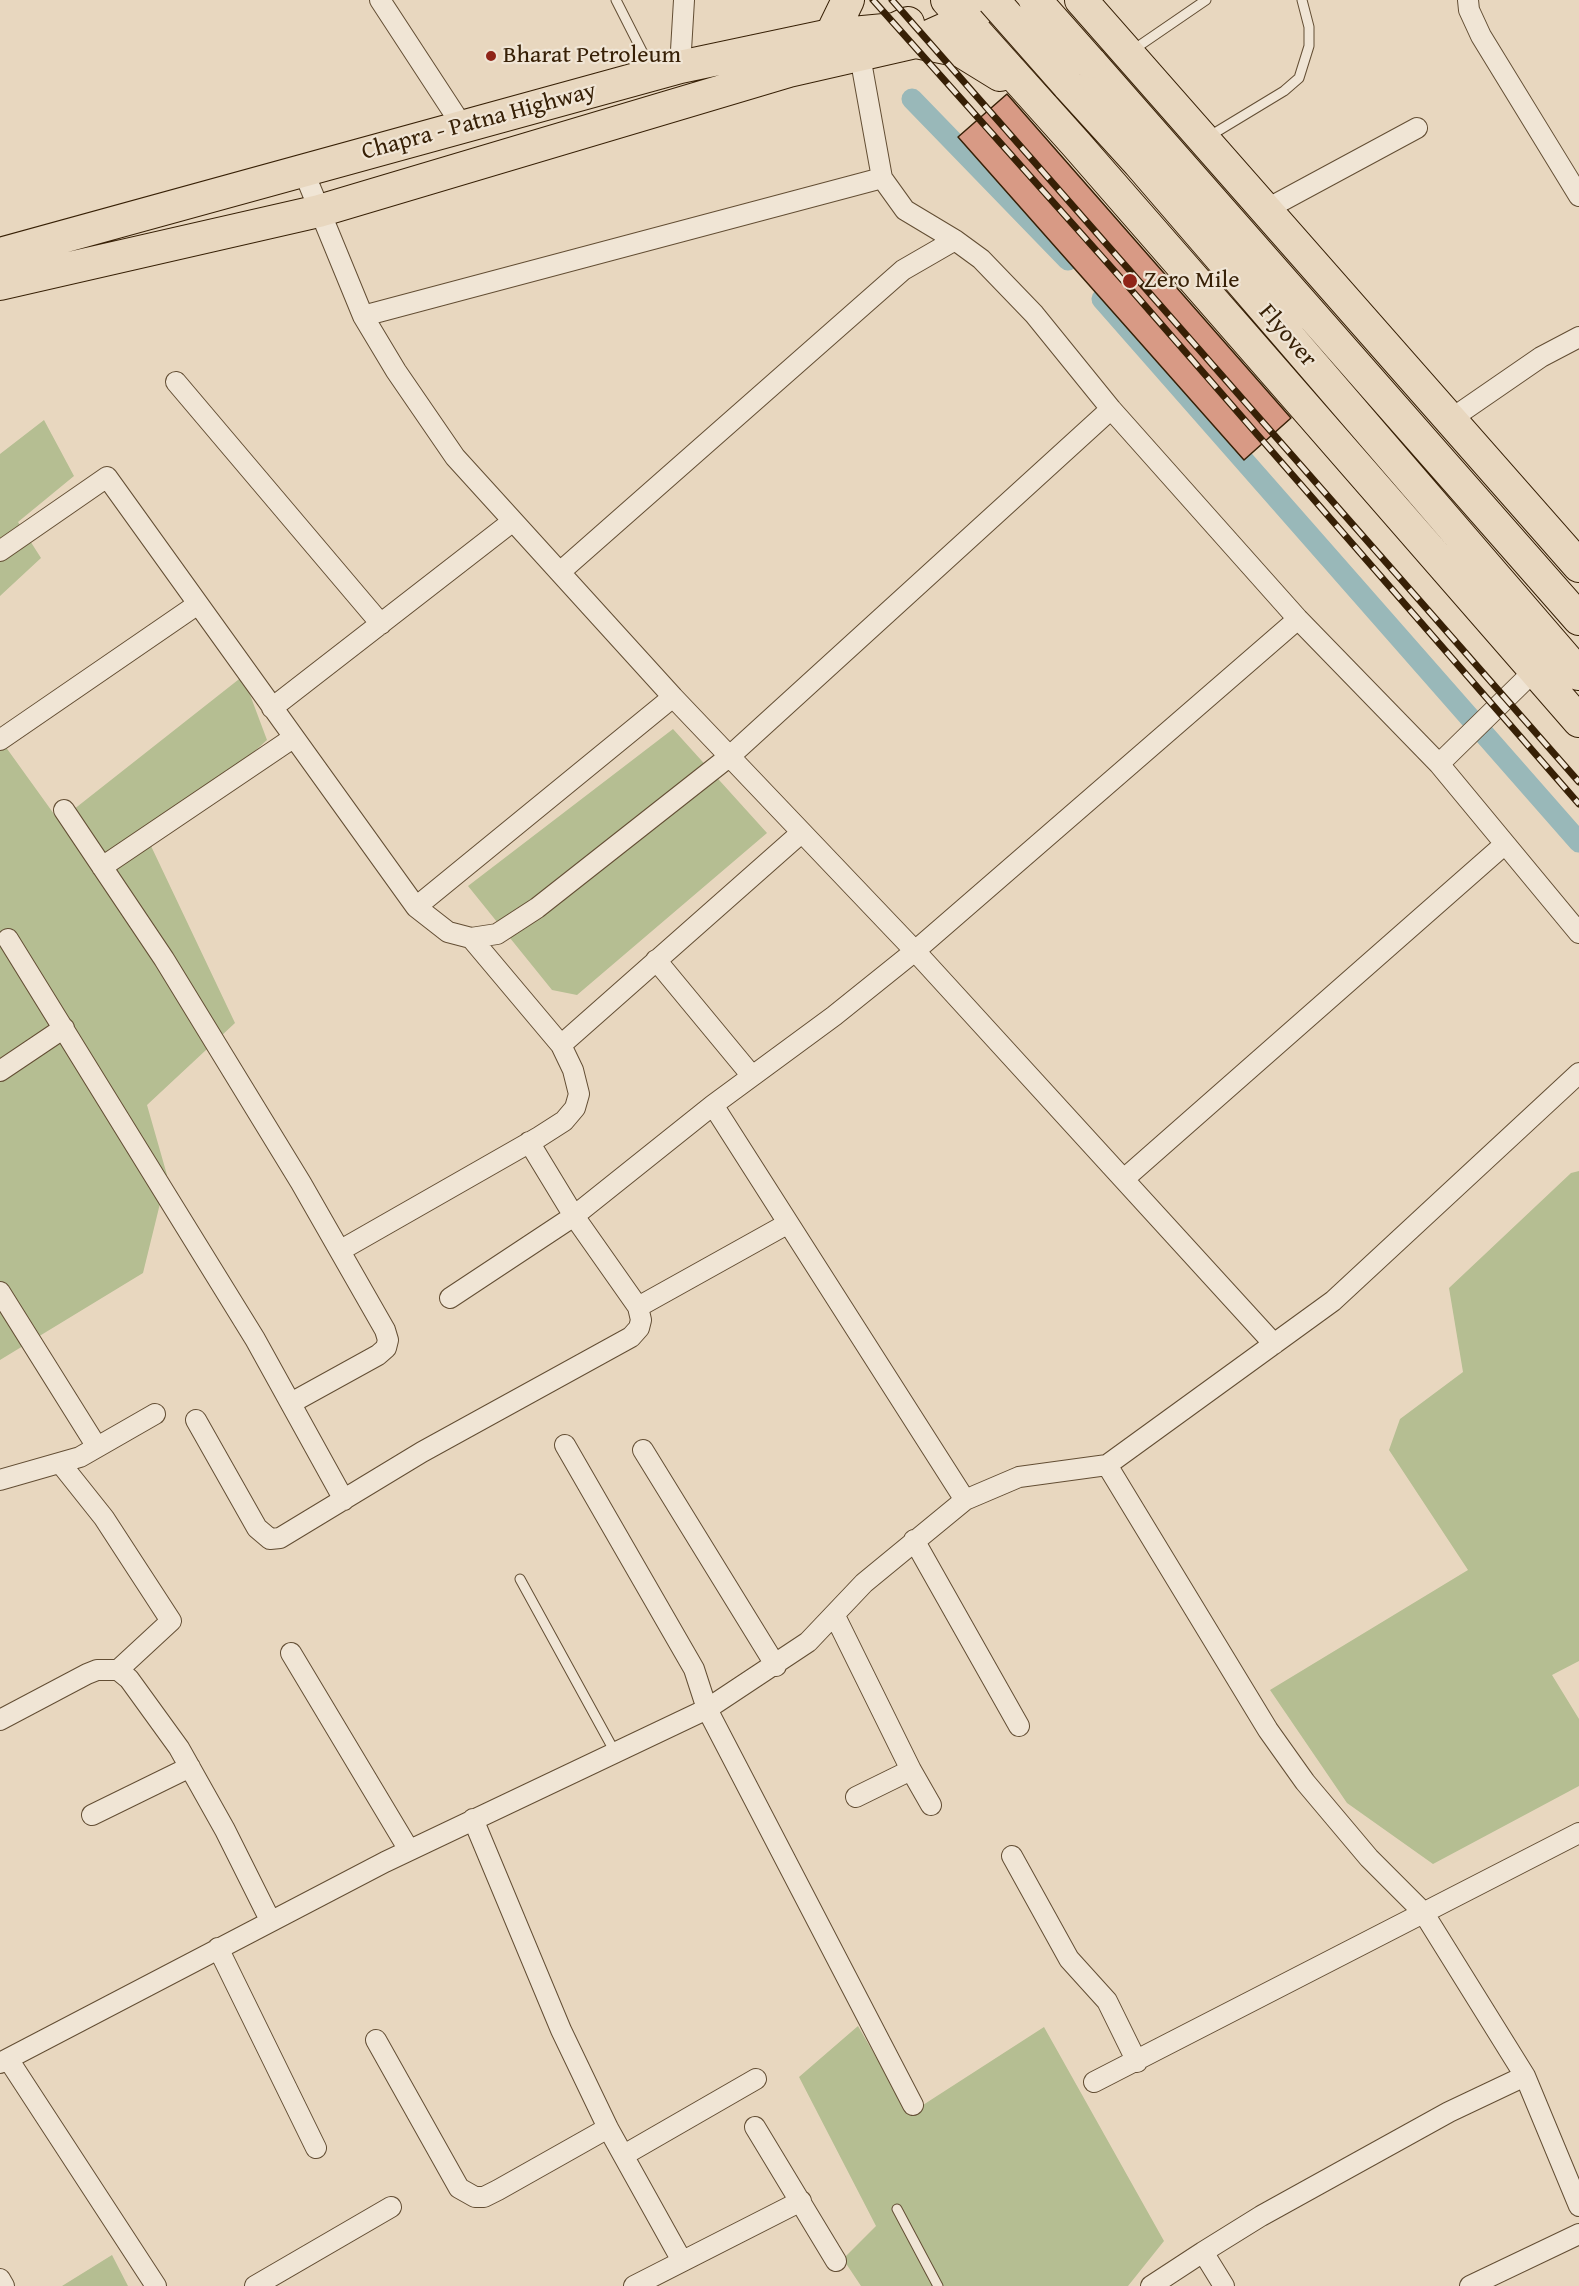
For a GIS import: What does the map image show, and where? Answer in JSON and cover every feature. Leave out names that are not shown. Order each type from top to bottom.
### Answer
[{"type":"highway","points":[[831,35],[848,0]]},
{"type":"highway","name":"Flyover","points":[[1035,0],[1579,619]]},
{"type":"highway","points":[[991,48],[1049,0]]},
{"type":"highway","points":[[1081,0],[1579,566]]},
{"type":"highway","name":"Chapra - Patna Highway","points":[[0,254],[667,71],[831,35],[895,29],[969,5]]},
{"type":"highway","name":"Chapra - Patna Highway","points":[[0,284],[319,211],[789,71],[916,42],[969,5]]},
{"type":"highway","points":[[969,5],[991,48],[1579,721]]},
{"type":"highway","name":"Flyover","points":[[969,5],[1068,85],[1139,162],[1579,674]]},
{"type":"highway","points":[[916,42],[961,51],[993,69],[1077,144]]},
{"type":"street","points":[[380,0],[463,127]]},
{"type":"street","points":[[667,71],[684,0]]},
{"type":"street","points":[[1468,0],[1469,10],[1481,36],[1579,196]]},
{"type":"street","points":[[860,56],[882,178],[905,210],[955,240],[981,259],[1034,314],[1111,409],[1298,619],[1439,764],[1579,933]]},
{"type":"street","points":[[1265,210],[1417,128]]},
{"type":"street","points":[[303,170],[363,316],[396,371],[454,457],[673,697],[915,951],[1274,1344]]},
{"type":"street","points":[[363,316],[882,178]]},
{"type":"street","points":[[560,572],[903,270],[955,240]]},
{"type":"street","points":[[1451,418],[1541,357],[1579,337]]},
{"type":"street","points":[[176,382],[381,624]]},
{"type":"street","points":[[0,551],[107,477],[416,907],[448,932],[471,938],[497,934],[537,908],[730,756],[1111,409]]},
{"type":"street","points":[[272,708],[513,521]]},
{"type":"street","points":[[0,740],[198,604]]},
{"type":"street","points":[[450,1298],[574,1216],[713,1105],[915,951],[1298,619]]},
{"type":"street","points":[[1439,764],[1535,670]]},
{"type":"street","points":[[416,907],[673,697]]},
{"type":"street","points":[[102,867],[293,738]]},
{"type":"street","points":[[64,810],[164,959],[341,1250],[385,1330],[388,1340],[386,1348],[378,1355],[291,1403]]},
{"type":"street","points":[[561,1045],[801,833]]},
{"type":"street","points":[[1124,1179],[1505,844]]},
{"type":"street","points":[[341,1250],[564,1121],[575,1108],[579,1094],[573,1070],[561,1045],[471,938]]},
{"type":"street","points":[[8,939],[255,1339],[344,1500]]},
{"type":"street","points":[[656,960],[752,1076]]},
{"type":"street","points":[[0,1071],[64,1028]]},
{"type":"street","points":[[156,2286],[4,2061],[270,1920],[409,1850],[707,1710],[776,1666],[808,1642],[864,1583],[965,1500],[1019,1477],[1107,1465],[1274,1344],[1359,1279],[1579,1073]]},
{"type":"street","points":[[713,1105],[786,1224],[965,1500]]},
{"type":"street","points":[[196,1420],[262,1534],[270,1539],[280,1538],[422,1452],[631,1337],[639,1328],[641,1320],[638,1307],[574,1216],[529,1142]]},
{"type":"street","points":[[638,1307],[786,1224]]},
{"type":"street","points":[[0,1292],[97,1447]]},
{"type":"street","points":[[0,1480],[61,1464],[97,1447],[154,1414]]},
{"type":"street","points":[[565,1445],[694,1669],[707,1710],[913,2105]]},
{"type":"street","points":[[643,1450],[776,1666]]},
{"type":"street","points":[[0,1720],[87,1674],[97,1670],[118,1670],[171,1621],[104,1518],[61,1464]]},
{"type":"street","points":[[1107,1465],[1268,1730],[1305,1782],[1369,1858],[1423,1912],[1525,2076],[1579,2206]]},
{"type":"street","points":[[914,1540],[1019,1726]]},
{"type":"street","points":[[835,1616],[910,1770],[931,1805]]},
{"type":"street","points":[[291,1653],[409,1850]]},
{"type":"street","points":[[118,1670],[146,1700],[190,1767],[270,1920]]},
{"type":"street","points":[[92,1815],[190,1767]]},
{"type":"street","points":[[856,1797],[910,1770]]},
{"type":"street","points":[[473,1819],[561,2030],[608,2128],[682,2261]]},
{"type":"street","points":[[1094,2082],[1137,2062],[1579,1833]]},
{"type":"street","points":[[1012,1856],[1069,1959],[1107,2001],[1137,2062]]},
{"type":"street","points":[[218,1948],[316,2148]]},
{"type":"street","points":[[376,2040],[459,2188],[475,2197],[484,2197],[498,2190],[608,2128]]},
{"type":"street","points":[[1151,2286],[1261,2216],[1438,2118],[1525,2076]]},
{"type":"street","points":[[624,2155],[756,2079]]},
{"type":"street","points":[[755,2127],[836,2261]]},
{"type":"street","points":[[634,2286],[801,2201]]},
{"type":"street","points":[[255,2286],[391,2207]]},
{"type":"street","points":[[1470,2286],[1579,2234]]},
{"type":"street","points":[[1203,2252],[1224,2286]]},
{"type":"street","points":[[0,2278],[4,2286]]},
{"type":"lane","points":[[616,0],[667,71]]},
{"type":"lane","points":[[1129,53],[1206,0]]},
{"type":"lane","points":[[1204,139],[1284,91],[1299,78],[1309,46],[1309,27],[1302,0]]},
{"type":"lane","points":[[520,1579],[616,1754]]},
{"type":"lane","points":[[897,2209],[938,2286]]},
{"type":"green space","points":[[44,420],[74,476],[18,522],[41,558],[0,596],[0,454]]},
{"type":"green space","points":[[243,676],[267,740],[151,846],[235,1023],[147,1105],[167,1175],[143,1273],[0,1360],[0,739],[59,821]]},
{"type":"green space","points":[[673,729],[767,833],[577,995],[552,990],[468,886]]},
{"type":"green space","points":[[1579,1171],[1579,1661],[1552,1675],[1579,1719],[1579,1786],[1433,1864],[1347,1803],[1270,1690],[1468,1570],[1389,1450],[1400,1419],[1463,1372],[1449,1288],[1571,1173]]},
{"type":"green space","points":[[858,2026],[909,2114],[1044,2027],[1164,2241],[1128,2286],[861,2286],[843,2259],[876,2226],[799,2077]]},
{"type":"green space","points":[[112,2255],[128,2286],[62,2286]]},
{"type":"building","points":[[1007,94],[1291,418],[1244,460],[958,137]]},
{"type":"waterway","points":[[912,99],[1068,260]]},
{"type":"waterway","points":[[1102,299],[1579,842]]},
{"type":"railway","points":[[873,0],[1127,285],[1579,804]]},
{"type":"railway","points":[[892,0],[1579,782]]},
{"type":"place","name":"Bharat Petroleum","points":[[491,56]]},
{"type":"place","name":"Zero Mile","points":[[1130,281]]}]
